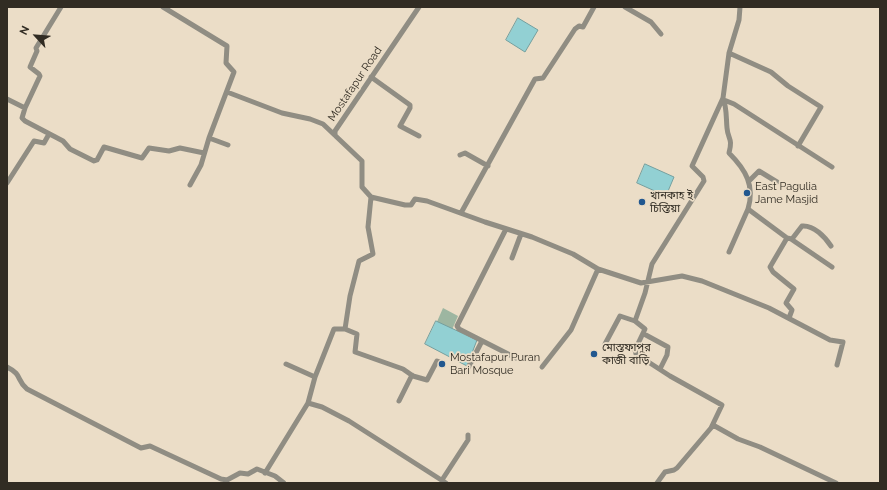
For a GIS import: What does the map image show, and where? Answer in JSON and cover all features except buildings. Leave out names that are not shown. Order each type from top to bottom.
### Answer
[{"type":"street","points":[[61,7],[36,48],[37,51],[30,67],[40,76],[22,118],[63,141],[70,149],[94,161],[97,160],[104,146],[142,158],[149,148],[169,151],[183,149],[204,153]]},
{"type":"street","points":[[163,7],[227,46],[226,63],[234,72],[208,138],[201,165],[190,185]]},
{"type":"street","name":"Mostafapur Road","points":[[371,197],[362,187],[362,161],[335,135],[336,131],[419,7]]},
{"type":"street","points":[[461,213],[535,79],[543,78],[575,29],[579,26],[584,27],[594,7]]},
{"type":"street","points":[[625,7],[651,22],[661,34]]},
{"type":"street","points":[[728,252],[748,209],[751,194],[749,181],[743,169],[729,153],[731,138],[727,130],[724,99],[729,53],[739,20],[740,7]]},
{"type":"street","points":[[729,53],[771,72],[788,86],[821,107],[798,146]]},
{"type":"street","points":[[371,77],[410,105],[410,108],[400,126],[419,136]]},
{"type":"street","points":[[227,92],[282,112],[323,124],[335,135]]},
{"type":"street","points":[[7,99],[25,108]]},
{"type":"street","points":[[724,99],[832,167]]},
{"type":"street","points":[[635,321],[652,264],[704,181],[703,176],[692,166],[724,99]]},
{"type":"street","points":[[7,183],[34,141],[44,143],[49,134]]},
{"type":"street","points":[[208,138],[228,145]]},
{"type":"street","points":[[460,155],[465,154],[488,166]]},
{"type":"street","points":[[749,181],[759,171],[777,182]]},
{"type":"street","points":[[345,329],[350,296],[359,261],[373,254],[368,227],[371,197],[411,206],[415,199],[427,201],[566,250],[598,269],[641,283],[682,276],[769,308],[830,340],[843,342],[837,365]]},
{"type":"street","points":[[748,209],[832,267]]},
{"type":"street","points":[[789,318],[792,310],[786,303],[794,289],[773,272],[770,267],[789,238],[802,226],[806,225],[825,236],[831,246]]},
{"type":"street","points":[[506,229],[457,326],[459,329],[516,358]]},
{"type":"street","points":[[512,258],[521,234]]},
{"type":"street","points":[[542,367],[571,330],[598,269]]},
{"type":"street","points":[[605,344],[620,316],[635,321],[645,329],[635,352],[660,369],[722,405],[713,425],[677,468],[665,472],[658,483]]},
{"type":"street","points":[[265,473],[308,403],[334,328],[345,329],[357,334],[354,351],[403,369],[412,375],[427,380],[437,361],[442,363]]},
{"type":"street","points":[[644,334],[668,347],[667,355],[660,369]]},
{"type":"street","points":[[458,370],[466,372],[482,341]]},
{"type":"street","points":[[286,364],[316,377]]},
{"type":"street","points":[[7,367],[16,372],[22,384],[27,389],[141,448],[150,446],[221,479],[227,480],[240,473],[248,474],[257,469],[275,476],[284,483]]},
{"type":"street","points":[[399,401],[412,375]]},
{"type":"street","points":[[308,403],[322,407],[350,421],[444,482],[468,440],[468,435]]},
{"type":"street","points":[[713,425],[738,439],[760,447],[836,483]]},
{"type":"green space","points":[[443,308],[458,316],[451,332],[436,324]]},
{"type":"water","points":[[518,18],[538,30],[525,52],[506,40]]},
{"type":"water","points":[[645,164],[674,177],[666,196],[637,183]]},
{"type":"water","points":[[436,321],[477,340],[467,366],[425,344]]},
{"type":"place","name":"East Pagulia Jame Masjid","points":[[747,193]]},
{"type":"place","name":"খানকাহ ই চিস্তিয়া","points":[[642,202]]},
{"type":"place","name":"মোস্তফাপুর কাজী বাড়ি","points":[[594,354]]},
{"type":"place","name":"Mostafapur Puran Bari Mosque","points":[[442,364]]}]
